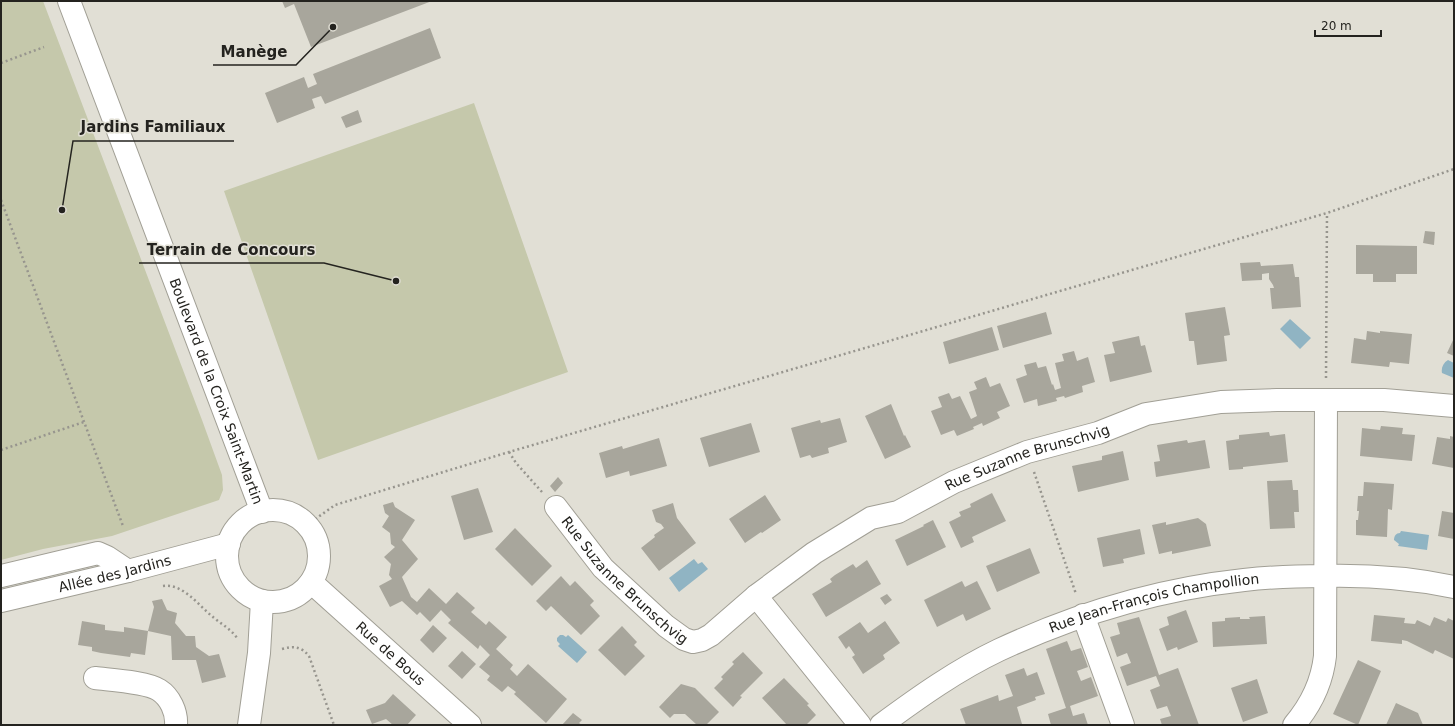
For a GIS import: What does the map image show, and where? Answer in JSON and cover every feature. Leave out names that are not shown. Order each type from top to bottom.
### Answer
[{"type":"street","name":"Boulevard de la Croix Saint-Martin","points":[[69,1],[262,512]]},
{"type":"street","name":"Rue Suzanne Brunschvig","points":[[556,507],[604,568],[666,626],[684,639],[693,642],[702,640],[711,635],[756,596],[814,552],[871,518],[898,512],[954,482],[1027,452],[1098,433],[1146,414],[1221,402],[1276,400],[1384,400],[1454,406]]},
{"type":"street","points":[[1294,725],[1315,695],[1324,669],[1326,400]]},
{"type":"street","points":[[267,510],[282,511],[296,516],[307,525],[316,539],[319,554],[318,569],[311,582],[302,592],[289,599],[276,602],[262,601],[248,595],[237,586],[230,573],[227,558],[229,544],[234,532],[242,522],[252,515],[267,510]]},
{"type":"street","name":"Allée des Jardins","points":[[1,601],[128,571],[229,544]]},
{"type":"street","points":[[1,576],[98,553],[107,557],[128,571]]},
{"type":"street","name":"Rue Jean-François Champollion","points":[[881,725],[928,691],[965,668],[999,650],[1083,615],[1155,596],[1206,586],[1272,577],[1350,575],[1382,577],[1454,587]]},
{"type":"street","name":"Rue de Bous","points":[[311,582],[470,725]]},
{"type":"street","points":[[756,596],[860,725]]},
{"type":"street","points":[[249,725],[258,653],[262,601]]},
{"type":"street","points":[[1083,615],[1123,725]]},
{"type":"street","points":[[95,678],[146,686],[159,690],[169,699],[174,710],[176,725]]},
{"type":"path","points":[[1,63],[44,47]]},
{"type":"path","points":[[307,525],[335,505],[509,452],[1327,213],[1454,169]]},
{"type":"path","points":[[1,200],[122,526]]},
{"type":"path","points":[[1326,400],[1327,213]]},
{"type":"path","points":[[1,450],[84,422]]},
{"type":"path","points":[[509,452],[516,463],[556,507]]},
{"type":"path","points":[[1027,452],[1083,615]]},
{"type":"path","points":[[158,588],[165,586],[176,588],[193,598],[234,634],[243,650],[258,653],[274,652],[282,648],[291,647],[300,648],[305,651],[309,656],[334,725]]},
{"type":"green space","points":[[1,1],[43,1],[202,420],[222,475],[223,490],[219,500],[112,536],[43,549],[1,560]]},
{"type":"green space","points":[[474,103],[568,372],[318,460],[224,191]]},
{"type":"water","points":[[1290,319],[1311,338],[1300,349],[1280,329]]},
{"type":"water","points":[[1448,360],[1454,363],[1454,378],[1442,373],[1443,366]]},
{"type":"water","points":[[1401,531],[1429,535],[1427,550],[1398,546],[1399,544],[1394,539]]},
{"type":"water","points":[[694,559],[698,564],[702,562],[708,569],[679,592],[669,578]]},
{"type":"water","points":[[560,635],[566,637],[568,635],[587,652],[577,663],[558,646],[560,644],[557,641],[557,638]]},
{"type":"building","points":[[282,1],[432,1],[311,47],[294,4],[285,8]]},
{"type":"building","points":[[430,28],[441,58],[325,104],[321,96],[312,99],[315,108],[277,123],[265,93],[304,77],[308,88],[317,84],[313,74]]},
{"type":"building","points":[[358,110],[362,122],[346,128],[341,117]]},
{"type":"building","points":[[1425,231],[1435,232],[1434,245],[1423,243]]},
{"type":"building","points":[[1356,245],[1417,246],[1417,274],[1396,274],[1396,282],[1373,282],[1373,274],[1356,274]]},
{"type":"building","points":[[1260,262],[1261,266],[1293,264],[1295,277],[1299,277],[1301,307],[1272,309],[1270,288],[1274,288],[1269,279],[1269,273],[1262,274],[1262,280],[1242,281],[1240,263]]},
{"type":"building","points":[[1225,307],[1230,335],[1224,336],[1227,361],[1197,365],[1194,341],[1189,341],[1185,313]]},
{"type":"building","points":[[1046,312],[1052,334],[1003,348],[997,326]]},
{"type":"building","points":[[992,327],[999,350],[949,364],[943,342]]},
{"type":"building","points":[[1367,331],[1412,334],[1409,364],[1390,362],[1389,367],[1351,363],[1354,338],[1366,340]]},
{"type":"building","points":[[1139,336],[1141,346],[1145,345],[1152,372],[1110,382],[1104,355],[1115,353],[1112,342]]},
{"type":"building","points":[[1454,338],[1454,356],[1447,353]]},
{"type":"building","points":[[1074,351],[1077,361],[1088,357],[1095,382],[1082,386],[1083,392],[1065,398],[1064,396],[1056,398],[1057,401],[1038,406],[1037,399],[1024,403],[1016,379],[1027,375],[1024,365],[1036,362],[1038,368],[1046,366],[1055,390],[1061,388],[1055,363],[1064,361],[1062,354]]},
{"type":"building","points":[[986,377],[990,387],[1000,383],[1010,406],[997,412],[1000,418],[983,426],[982,423],[973,427],[974,429],[957,436],[954,430],[941,435],[931,411],[942,407],[938,397],[949,393],[952,399],[960,396],[971,419],[977,416],[969,392],[977,389],[974,382]]},
{"type":"building","points":[[891,404],[904,436],[905,435],[911,447],[885,459],[865,416]]},
{"type":"building","points":[[840,418],[847,442],[828,448],[829,453],[812,458],[810,455],[800,458],[791,428],[820,420],[821,423]]},
{"type":"building","points":[[751,423],[760,452],[709,467],[700,438]]},
{"type":"building","points":[[1381,426],[1403,428],[1402,434],[1415,435],[1412,461],[1360,456],[1362,428],[1380,430]]},
{"type":"building","points":[[1269,432],[1270,436],[1285,434],[1288,462],[1229,470],[1226,441],[1239,439],[1239,435]]},
{"type":"building","points":[[1450,436],[1454,437],[1454,468],[1432,464],[1437,437],[1450,439]]},
{"type":"building","points":[[659,438],[667,466],[630,476],[629,471],[606,478],[599,453],[622,446],[623,449]]},
{"type":"building","points":[[1187,440],[1188,443],[1205,440],[1210,468],[1156,477],[1154,462],[1160,461],[1157,445]]},
{"type":"building","points":[[1123,451],[1129,480],[1078,492],[1072,466],[1102,460],[1102,456]]},
{"type":"building","points":[[558,477],[563,483],[555,492],[550,486]]},
{"type":"building","points":[[1292,480],[1293,490],[1298,490],[1299,512],[1294,512],[1295,528],[1270,529],[1267,481]]},
{"type":"building","points":[[1364,482],[1394,484],[1392,510],[1388,509],[1387,537],[1356,535],[1356,520],[1358,520],[1359,511],[1357,511],[1358,496],[1363,496]]},
{"type":"building","points":[[478,488],[493,532],[464,540],[451,496]]},
{"type":"building","points":[[992,493],[1006,521],[972,537],[974,542],[961,548],[949,522],[961,516],[959,512],[971,507],[970,504]]},
{"type":"building","points":[[765,495],[781,520],[745,543],[729,519]]},
{"type":"building","points":[[393,502],[395,507],[415,520],[402,540],[418,559],[402,577],[411,597],[417,602],[429,588],[446,604],[457,592],[475,608],[471,612],[486,625],[489,621],[507,637],[496,649],[513,665],[510,669],[517,676],[528,664],[567,699],[546,723],[514,694],[516,692],[508,686],[502,692],[487,680],[490,676],[479,667],[490,655],[480,645],[478,649],[448,623],[451,620],[441,610],[430,622],[420,612],[417,615],[402,601],[390,607],[379,586],[392,579],[389,575],[391,564],[384,557],[395,547],[391,544],[390,533],[382,527],[389,516],[385,513],[383,505]]},
{"type":"building","points":[[673,503],[677,518],[696,543],[659,571],[641,548],[655,537],[654,535],[664,528],[661,524],[656,522],[652,510]]},
{"type":"building","points":[[1442,511],[1454,513],[1454,539],[1438,536]]},
{"type":"building","points":[[1198,518],[1206,524],[1211,546],[1172,554],[1172,551],[1159,554],[1152,525],[1166,522],[1166,525]]},
{"type":"building","points":[[933,520],[946,547],[907,566],[895,540]]},
{"type":"building","points":[[515,528],[552,566],[532,586],[495,549]]},
{"type":"building","points":[[1140,529],[1145,554],[1123,559],[1124,563],[1103,567],[1097,538]]},
{"type":"building","points":[[1030,548],[1040,573],[997,592],[986,566]]},
{"type":"building","points":[[867,560],[881,584],[826,617],[812,594],[832,582],[830,579],[835,575],[853,564],[856,568]]},
{"type":"building","points":[[561,576],[570,586],[575,581],[594,601],[590,605],[600,616],[581,635],[551,606],[546,611],[536,601]]},
{"type":"building","points":[[962,581],[965,587],[977,581],[991,609],[966,621],[963,614],[937,627],[924,600]]},
{"type":"building","points":[[887,594],[892,600],[885,605],[880,598]]},
{"type":"building","points":[[162,599],[167,610],[177,613],[175,623],[186,636],[195,636],[196,647],[209,656],[219,654],[226,677],[202,683],[196,660],[172,660],[171,636],[148,631],[154,607],[152,601]]},
{"type":"building","points":[[1186,610],[1198,642],[1178,650],[1177,647],[1167,651],[1159,629],[1169,625],[1167,617]]},
{"type":"building","points":[[1374,615],[1405,618],[1404,623],[1415,624],[1417,620],[1430,626],[1434,617],[1446,622],[1448,618],[1454,621],[1454,659],[1435,650],[1433,654],[1407,641],[1402,640],[1402,644],[1371,641]]},
{"type":"building","points":[[1265,616],[1267,644],[1213,647],[1212,622],[1225,621],[1225,618],[1240,617],[1240,619],[1250,619],[1249,617]]},
{"type":"building","points":[[1139,617],[1159,675],[1178,668],[1199,725],[1162,725],[1160,719],[1171,716],[1167,706],[1157,709],[1150,690],[1160,686],[1156,676],[1127,686],[1120,667],[1131,663],[1127,653],[1117,657],[1110,637],[1120,634],[1117,623]]},
{"type":"building","points":[[82,621],[105,625],[105,630],[124,632],[124,627],[148,631],[145,655],[131,653],[130,657],[101,653],[92,651],[92,647],[78,645]]},
{"type":"building","points":[[885,621],[900,643],[883,655],[885,659],[863,674],[852,657],[855,655],[849,646],[846,649],[838,637],[860,622],[868,633]]},
{"type":"building","points":[[433,625],[447,638],[433,653],[420,640]]},
{"type":"building","points":[[622,626],[637,642],[634,645],[645,656],[625,676],[598,650]]},
{"type":"building","points":[[1067,641],[1071,651],[1081,648],[1088,667],[1077,671],[1081,681],[1091,677],[1098,696],[1070,706],[1073,716],[1084,713],[1088,725],[1051,725],[1048,714],[1066,708],[1046,649]]},
{"type":"building","points":[[462,651],[476,664],[462,679],[448,666]]},
{"type":"building","points":[[743,652],[763,673],[740,696],[742,697],[733,707],[714,688],[723,679],[721,677],[734,664],[732,662]]},
{"type":"building","points":[[1358,660],[1381,671],[1358,725],[1333,714]]},
{"type":"building","points":[[1024,668],[1027,676],[1037,672],[1045,694],[1035,697],[1036,700],[1017,707],[1022,724],[966,725],[960,709],[998,695],[999,701],[1013,696],[1005,675]]},
{"type":"building","points":[[784,678],[809,704],[807,705],[816,715],[806,725],[787,725],[762,698]]},
{"type":"building","points":[[1257,679],[1268,713],[1243,722],[1231,688]]},
{"type":"building","points":[[681,684],[695,688],[719,712],[706,725],[697,725],[685,714],[674,714],[670,718],[659,707]]},
{"type":"building","points":[[393,694],[416,715],[407,725],[393,725],[386,719],[372,724],[366,710],[385,703]]},
{"type":"building","points":[[1396,703],[1418,713],[1423,725],[1386,725]]},
{"type":"building","points":[[573,713],[582,720],[579,723],[582,725],[562,725]]},
{"type":"place","name":"Manège","points":[[333,27]]},
{"type":"place","name":"Jardins Familiaux","points":[[62,210]]},
{"type":"place","name":"Terrain de Concours","points":[[396,281]]}]
